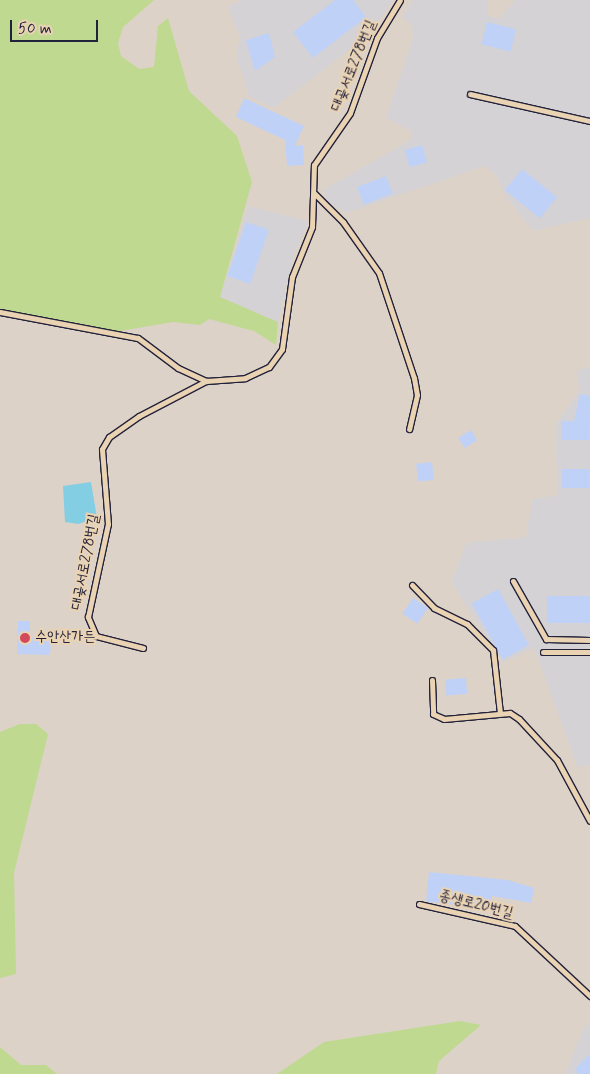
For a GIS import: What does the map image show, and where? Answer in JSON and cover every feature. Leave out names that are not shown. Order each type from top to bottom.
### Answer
[{"type":"lane","name":"대곶서로278번길","points":[[143,648],[102,639],[90,627],[88,617],[108,524],[102,449],[109,438],[139,416],[206,381],[244,378],[277,359],[293,272],[312,227],[315,194],[314,166],[350,113],[377,38],[400,0]]},
{"type":"lane","points":[[470,94],[590,121]]},
{"type":"lane","points":[[315,194],[343,222],[380,272],[414,378],[416,395],[409,429]]},
{"type":"lane","name":"대곶서로278번길","points":[[0,312],[138,338],[178,368],[206,381]]},
{"type":"lane","points":[[513,581],[546,638],[590,640]]},
{"type":"lane","points":[[412,585],[434,608],[467,624],[493,650],[500,713]]},
{"type":"lane","points":[[543,652],[590,652]]},
{"type":"lane","points":[[432,680],[433,714],[444,719],[500,713],[519,719],[540,738],[567,776],[590,821]]},
{"type":"lane","name":"종생로20번길","points":[[419,904],[515,926],[590,996]]},
{"type":"shaded area","points":[[241,0],[393,0],[371,33],[274,108],[249,97],[236,55],[240,38],[228,7]]},
{"type":"shaded area","points":[[413,0],[487,0],[487,15],[499,19],[515,0],[590,0],[590,218],[533,231],[506,197],[496,175],[485,166],[347,213],[328,203],[323,190],[412,139],[411,131],[386,118],[413,38],[411,25],[402,17]]},
{"type":"shaded area","points":[[248,206],[309,221],[293,256],[278,322],[220,297]]},
{"type":"shaded area","points":[[590,367],[590,764],[578,768],[534,648],[503,663],[451,582],[466,543],[526,537],[532,499],[558,495],[555,425],[579,391],[577,370]]},
{"type":"shaded area","points":[[590,1024],[590,1074],[565,1074],[584,1027]]},
{"type":"green space","points":[[0,0],[154,0],[123,27],[118,43],[121,56],[139,69],[154,67],[158,26],[168,18],[189,91],[237,136],[252,182],[220,297],[278,322],[276,345],[254,331],[209,319],[200,325],[173,322],[103,334],[0,309]]},
{"type":"green space","points":[[20,724],[36,724],[48,734],[14,873],[16,974],[0,978],[0,732]]},
{"type":"green space","points":[[460,1021],[481,1025],[439,1061],[436,1074],[277,1074],[324,1042]]},
{"type":"green space","points":[[0,1047],[21,1065],[46,1065],[57,1074],[0,1074]]},
{"type":"water","points":[[91,482],[97,518],[78,524],[65,522],[63,486]]},
{"type":"building","points":[[335,0],[353,0],[366,17],[313,58],[293,32]]},
{"type":"building","points":[[487,22],[516,29],[511,52],[481,44]]},
{"type":"building","points":[[269,33],[275,57],[255,71],[246,40]]},
{"type":"building","points":[[244,98],[304,126],[295,146],[303,145],[304,165],[287,166],[285,140],[236,117]]},
{"type":"building","points":[[422,145],[427,162],[410,167],[405,150]]},
{"type":"building","points":[[522,169],[557,197],[540,218],[505,190]]},
{"type":"building","points":[[386,176],[393,194],[364,205],[357,187]]},
{"type":"building","points":[[246,222],[269,230],[250,284],[227,276]]},
{"type":"building","points":[[580,394],[590,396],[589,440],[561,440],[561,421],[574,421]]},
{"type":"building","points":[[471,430],[477,440],[464,448],[458,438]]},
{"type":"building","points":[[432,462],[434,480],[418,482],[416,464]]},
{"type":"building","points":[[562,469],[589,469],[589,488],[562,488]]},
{"type":"building","points":[[498,589],[529,645],[503,660],[472,604]]},
{"type":"building","points":[[547,596],[590,596],[590,623],[547,623]]},
{"type":"building","points":[[413,598],[428,608],[417,624],[402,614]]},
{"type":"building","name":"수안산가든","points":[[18,621],[30,621],[30,634],[36,641],[51,641],[50,655],[17,654]]},
{"type":"building","points":[[466,678],[467,694],[446,695],[445,679]]},
{"type":"building","points":[[429,872],[508,880],[534,888],[531,903],[492,896],[490,908],[426,901]]},
{"type":"building","points":[[590,1054],[590,1074],[579,1074],[575,1069]]},
{"type":"place","name":"수안산가든","points":[[25,638]]}]
